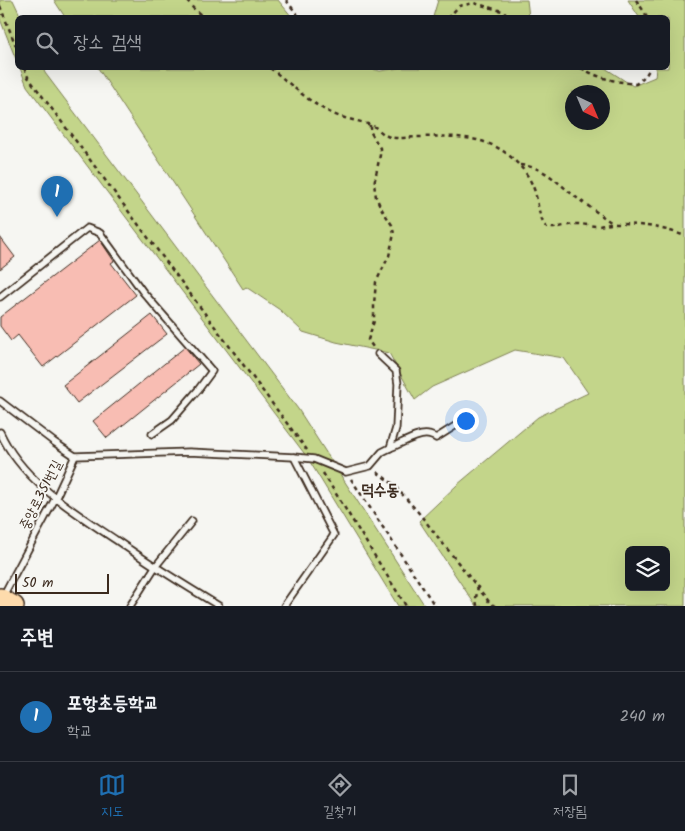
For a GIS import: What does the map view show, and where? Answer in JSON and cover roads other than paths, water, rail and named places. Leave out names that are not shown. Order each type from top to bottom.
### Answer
[{"type":"lane","points":[[0,297],[87,228],[100,233],[143,292],[212,371],[172,420],[152,434]]},
{"type":"lane","points":[[378,354],[396,371],[398,384],[396,428],[390,448]]},
{"type":"lane","points":[[0,401],[75,456],[189,452],[294,457],[314,460],[346,472],[370,466],[382,452],[415,437],[427,434],[436,438],[455,426]]},
{"type":"lane","points":[[0,432],[5,444],[28,473],[56,497],[155,567],[218,606]]},
{"type":"lane","name":"중앙로351번길","points":[[5,601],[75,456]]},
{"type":"lane","points":[[284,606],[334,535],[294,457]]},
{"type":"lane","points":[[130,606],[155,567],[192,521]]},
{"type":"place","name":"포항초등학교","points":[[57,217]]},
{"type":"district","name":"덕수동","points":[[380,490]]}]
